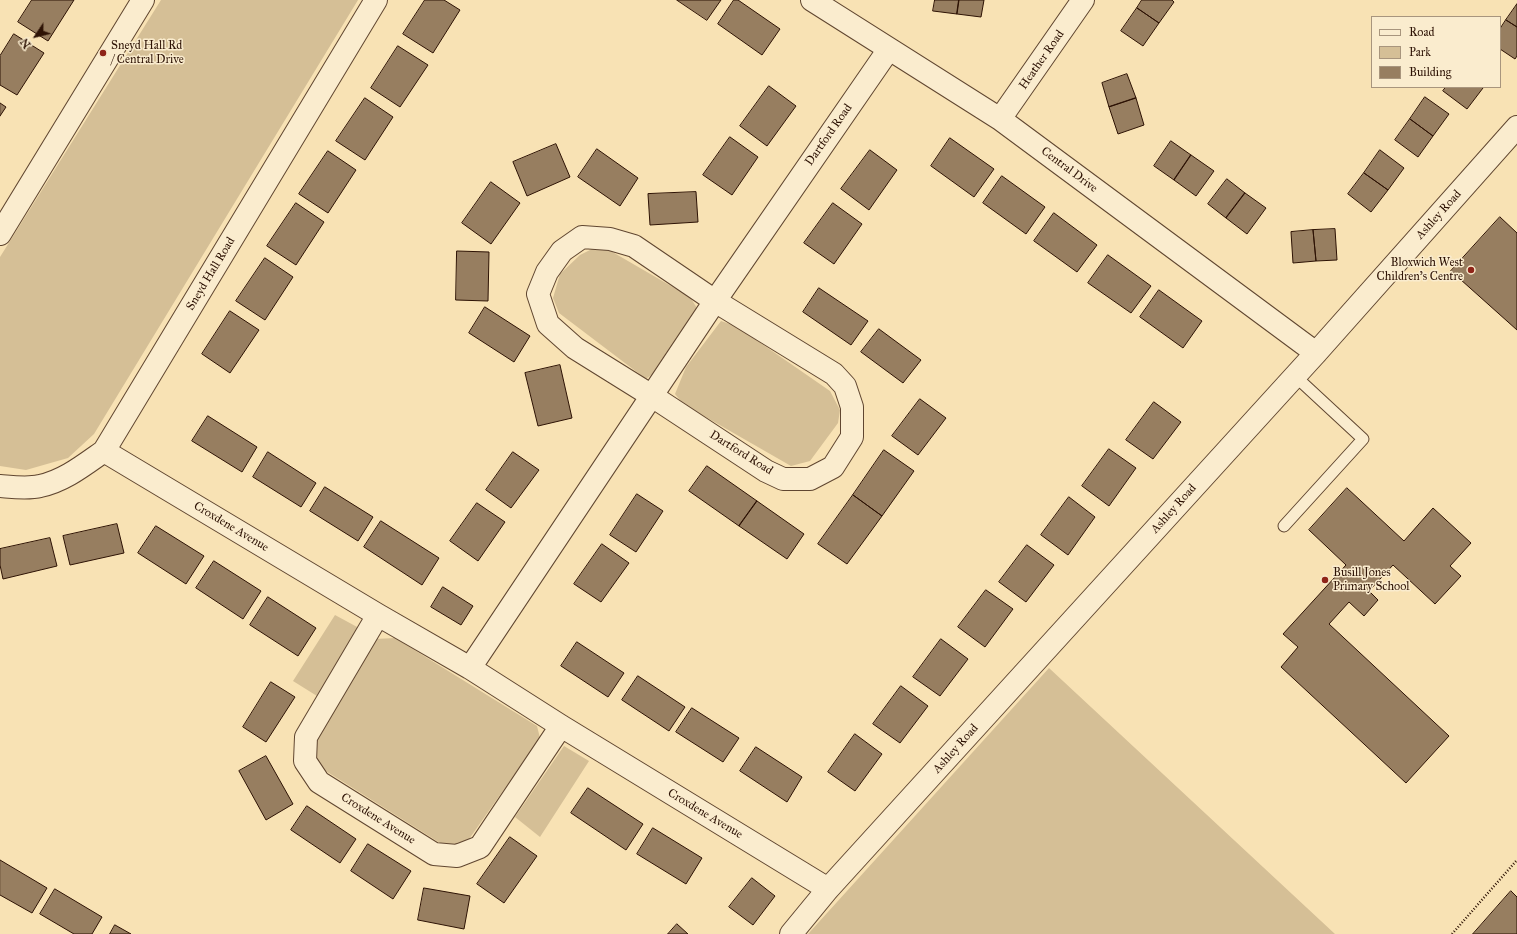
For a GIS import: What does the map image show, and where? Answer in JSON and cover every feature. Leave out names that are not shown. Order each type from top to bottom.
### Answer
[{"type":"street","points":[[0,234],[143,0]]},
{"type":"street","name":"Sneyd Hall Road","points":[[0,486],[39,487],[59,480],[80,468],[104,450],[376,0]]},
{"type":"street","name":"Central Drive","points":[[812,0],[1000,119],[1316,353]]},
{"type":"street","name":"Heather Road","points":[[1000,119],[1083,0]]},
{"type":"street","name":"Dartford Road","points":[[470,668],[715,301],[889,49]]},
{"type":"street","name":"Ashley Road","points":[[791,934],[828,889],[1316,353],[1517,127]]},
{"type":"street","name":"Dartford Road","points":[[582,237],[610,239],[634,246],[715,301],[834,374],[846,386],[852,407],[852,437],[833,467],[810,479],[784,479],[766,471],[652,396],[575,348],[548,324],[538,294],[547,272],[562,251],[582,237]]},
{"type":"street","name":"Croxdene Avenue","points":[[104,450],[378,615],[470,668],[561,726],[828,889]]},
{"type":"street","name":"Croxdene Avenue","points":[[378,615],[306,737],[305,761],[319,782],[434,854],[457,856],[480,847],[561,726]]},
{"type":"lane","points":[[1284,526],[1363,439],[1295,376]]},
{"type":"path","points":[[1452,934],[1517,860]]},
{"type":"green space","points":[[161,0],[358,0],[94,434],[68,458],[26,470],[0,466],[0,257]]},
{"type":"green space","points":[[594,248],[609,250],[690,297],[697,308],[658,370],[646,379],[559,313],[553,298],[560,274],[580,255]]},
{"type":"green space","points":[[721,321],[736,326],[830,391],[840,410],[838,423],[810,461],[791,466],[683,404],[675,394],[686,367]]},
{"type":"green space","points":[[335,615],[359,628],[317,696],[293,681]]},
{"type":"green space","points":[[395,638],[537,726],[540,738],[467,842],[454,847],[440,843],[321,768],[315,754],[316,742],[375,639]]},
{"type":"green space","points":[[1049,668],[1335,934],[808,934]]},
{"type":"green space","points":[[564,746],[589,761],[540,837],[515,817]]},
{"type":"building","points":[[32,0],[74,0],[48,41],[18,22]]},
{"type":"building","points":[[425,0],[444,0],[460,10],[433,53],[403,34]]},
{"type":"building","points":[[677,0],[721,0],[707,20]]},
{"type":"building","points":[[734,0],[738,0],[780,29],[762,55],[718,24]]},
{"type":"building","points":[[935,0],[959,0],[957,14],[933,11]]},
{"type":"building","points":[[959,0],[984,0],[981,17],[957,14]]},
{"type":"building","points":[[1142,0],[1172,0],[1174,2],[1159,23],[1137,8]]},
{"type":"building","points":[[1517,4],[1517,27],[1506,20]]},
{"type":"building","points":[[1137,8],[1159,23],[1143,46],[1121,31]]},
{"type":"building","points":[[1506,20],[1517,27],[1517,56],[1515,59],[1501,50],[1501,28]]},
{"type":"building","points":[[14,34],[44,53],[17,95],[0,85],[0,56]]},
{"type":"building","points":[[398,46],[428,65],[400,107],[371,88]]},
{"type":"building","points":[[1127,74],[1136,98],[1109,107],[1102,83]]},
{"type":"building","points":[[769,86],[796,106],[767,146],[740,126]]},
{"type":"building","points":[[1445,88],[1483,88],[1467,109],[1443,91]]},
{"type":"building","points":[[1425,97],[1449,114],[1433,136],[1410,119]]},
{"type":"building","points":[[365,98],[393,117],[365,160],[336,141]]},
{"type":"building","points":[[1136,98],[1144,125],[1118,134],[1109,107]]},
{"type":"building","points":[[0,103],[6,107],[0,116]]},
{"type":"building","points":[[1410,119],[1433,136],[1418,157],[1395,140]]},
{"type":"building","points":[[730,137],[758,157],[732,195],[703,175]]},
{"type":"building","points":[[950,138],[994,169],[974,197],[931,166]]},
{"type":"building","points":[[1171,141],[1191,155],[1174,180],[1154,166]]},
{"type":"building","points":[[556,144],[570,177],[527,196],[513,162]]},
{"type":"building","points":[[597,149],[638,178],[620,206],[578,177]]},
{"type":"building","points":[[870,150],[897,170],[869,210],[841,189]]},
{"type":"building","points":[[1380,150],[1404,168],[1388,190],[1364,173]]},
{"type":"building","points":[[328,151],[356,170],[328,213],[299,194]]},
{"type":"building","points":[[1191,155],[1214,171],[1196,196],[1174,180]]},
{"type":"building","points":[[1364,173],[1388,190],[1371,212],[1348,194]]},
{"type":"building","points":[[1002,176],[1045,207],[1026,234],[983,203]]},
{"type":"building","points":[[1227,179],[1245,193],[1226,218],[1208,204]]},
{"type":"building","points":[[491,182],[520,203],[491,244],[462,223]]},
{"type":"building","points":[[696,192],[698,222],[650,225],[648,194]]},
{"type":"building","points":[[1245,193],[1266,208],[1247,234],[1226,218]]},
{"type":"building","points":[[296,203],[324,222],[296,265],[267,246]]},
{"type":"building","points":[[833,203],[862,224],[834,264],[804,243]]},
{"type":"building","points":[[1054,213],[1097,245],[1077,272],[1034,241]]},
{"type":"building","points":[[1500,217],[1517,233],[1517,330],[1451,271]]},
{"type":"building","points":[[1335,229],[1337,260],[1316,261],[1313,230]]},
{"type":"building","points":[[1313,230],[1316,261],[1293,263],[1291,232]]},
{"type":"building","points":[[457,251],[489,252],[488,301],[456,300]]},
{"type":"building","points":[[1108,255],[1151,286],[1131,313],[1088,283]]},
{"type":"building","points":[[265,258],[293,277],[265,320],[236,301]]},
{"type":"building","points":[[819,288],[868,321],[851,345],[803,312]]},
{"type":"building","points":[[1159,290],[1202,321],[1183,348],[1140,317]]},
{"type":"building","points":[[485,307],[530,336],[514,362],[469,333]]},
{"type":"building","points":[[230,311],[259,330],[230,373],[202,354]]},
{"type":"building","points":[[879,329],[921,360],[903,383],[861,352]]},
{"type":"building","points":[[560,365],[572,418],[538,426],[525,373]]},
{"type":"building","points":[[920,399],[946,418],[918,455],[892,436]]},
{"type":"building","points":[[1154,402],[1181,422],[1153,459],[1126,440]]},
{"type":"building","points":[[208,416],[257,447],[242,472],[192,441]]},
{"type":"building","points":[[1109,449],[1136,468],[1109,506],[1082,486]]},
{"type":"building","points":[[884,450],[914,471],[882,516],[853,495]]},
{"type":"building","points":[[268,452],[316,483],[301,507],[253,477]]},
{"type":"building","points":[[513,452],[539,470],[511,508],[486,490]]},
{"type":"building","points":[[707,466],[757,501],[739,526],[689,491]]},
{"type":"building","points":[[325,487],[373,517],[358,541],[310,511]]},
{"type":"building","points":[[1347,488],[1404,541],[1433,508],[1471,543],[1450,566],[1461,576],[1435,604],[1393,565],[1369,591],[1378,600],[1364,616],[1349,602],[1329,624],[1449,736],[1406,783],[1281,667],[1298,647],[1283,634],[1346,565],[1309,530]]},
{"type":"building","points":[[637,494],[663,511],[636,552],[610,535]]},
{"type":"building","points":[[853,495],[882,516],[847,564],[818,544]]},
{"type":"building","points":[[1069,497],[1095,517],[1068,555],[1041,535]]},
{"type":"building","points":[[757,501],[804,534],[787,559],[739,526]]},
{"type":"building","points":[[477,503],[505,522],[478,561],[450,541]]},
{"type":"building","points":[[381,521],[439,558],[422,585],[364,547]]},
{"type":"building","points":[[117,524],[124,553],[70,565],[63,536]]},
{"type":"building","points":[[156,526],[204,556],[186,584],[138,553]]},
{"type":"building","points":[[50,538],[57,566],[3,579],[0,565],[0,549]]},
{"type":"building","points":[[602,544],[629,563],[601,602],[574,584]]},
{"type":"building","points":[[1027,545],[1054,565],[1026,602],[999,582]]},
{"type":"building","points":[[214,561],[261,591],[243,619],[196,588]]},
{"type":"building","points":[[443,587],[473,606],[461,625],[431,607]]},
{"type":"building","points":[[986,590],[1013,609],[985,647],[958,627]]},
{"type":"building","points":[[268,597],[316,628],[298,656],[250,625]]},
{"type":"building","points":[[941,639],[968,659],[940,696],[913,677]]},
{"type":"building","points":[[577,642],[624,673],[608,697],[561,666]]},
{"type":"building","points":[[638,676],[685,707],[669,731],[622,700]]},
{"type":"building","points":[[271,682],[295,697],[266,742],[243,727]]},
{"type":"building","points":[[901,686],[928,706],[900,743],[873,724]]},
{"type":"building","points":[[692,708],[739,738],[723,762],[676,732]]},
{"type":"building","points":[[855,734],[882,754],[855,791],[828,772]]},
{"type":"building","points":[[756,747],[802,777],[787,802],[740,771]]},
{"type":"building","points":[[266,756],[293,804],[266,820],[239,771]]},
{"type":"building","points":[[588,788],[643,824],[626,850],[571,813]]},
{"type":"building","points":[[307,806],[356,839],[340,863],[291,830]]},
{"type":"building","points":[[653,828],[702,858],[686,884],[637,854]]},
{"type":"building","points":[[510,837],[537,856],[504,903],[477,884]]},
{"type":"building","points":[[368,844],[411,871],[393,899],[351,871]]},
{"type":"building","points":[[0,860],[47,888],[32,913],[0,895]]},
{"type":"building","points":[[752,878],[775,896],[753,925],[729,907]]},
{"type":"building","points":[[424,888],[470,896],[464,929],[418,920]]},
{"type":"building","points":[[55,889],[102,917],[92,934],[74,934],[40,914]]},
{"type":"building","points":[[1511,891],[1517,897],[1517,934],[1473,934]]},
{"type":"building","points":[[677,924],[688,934],[668,934]]},
{"type":"building","points":[[115,925],[131,934],[110,934]]},
{"type":"place","name":"Sneyd Hall Rd / Central Drive","points":[[103,53]]},
{"type":"place","name":"Bloxwich West Children's Centre","points":[[1471,270]]},
{"type":"place","name":"Busill Jones Primary School","points":[[1325,580]]}]
